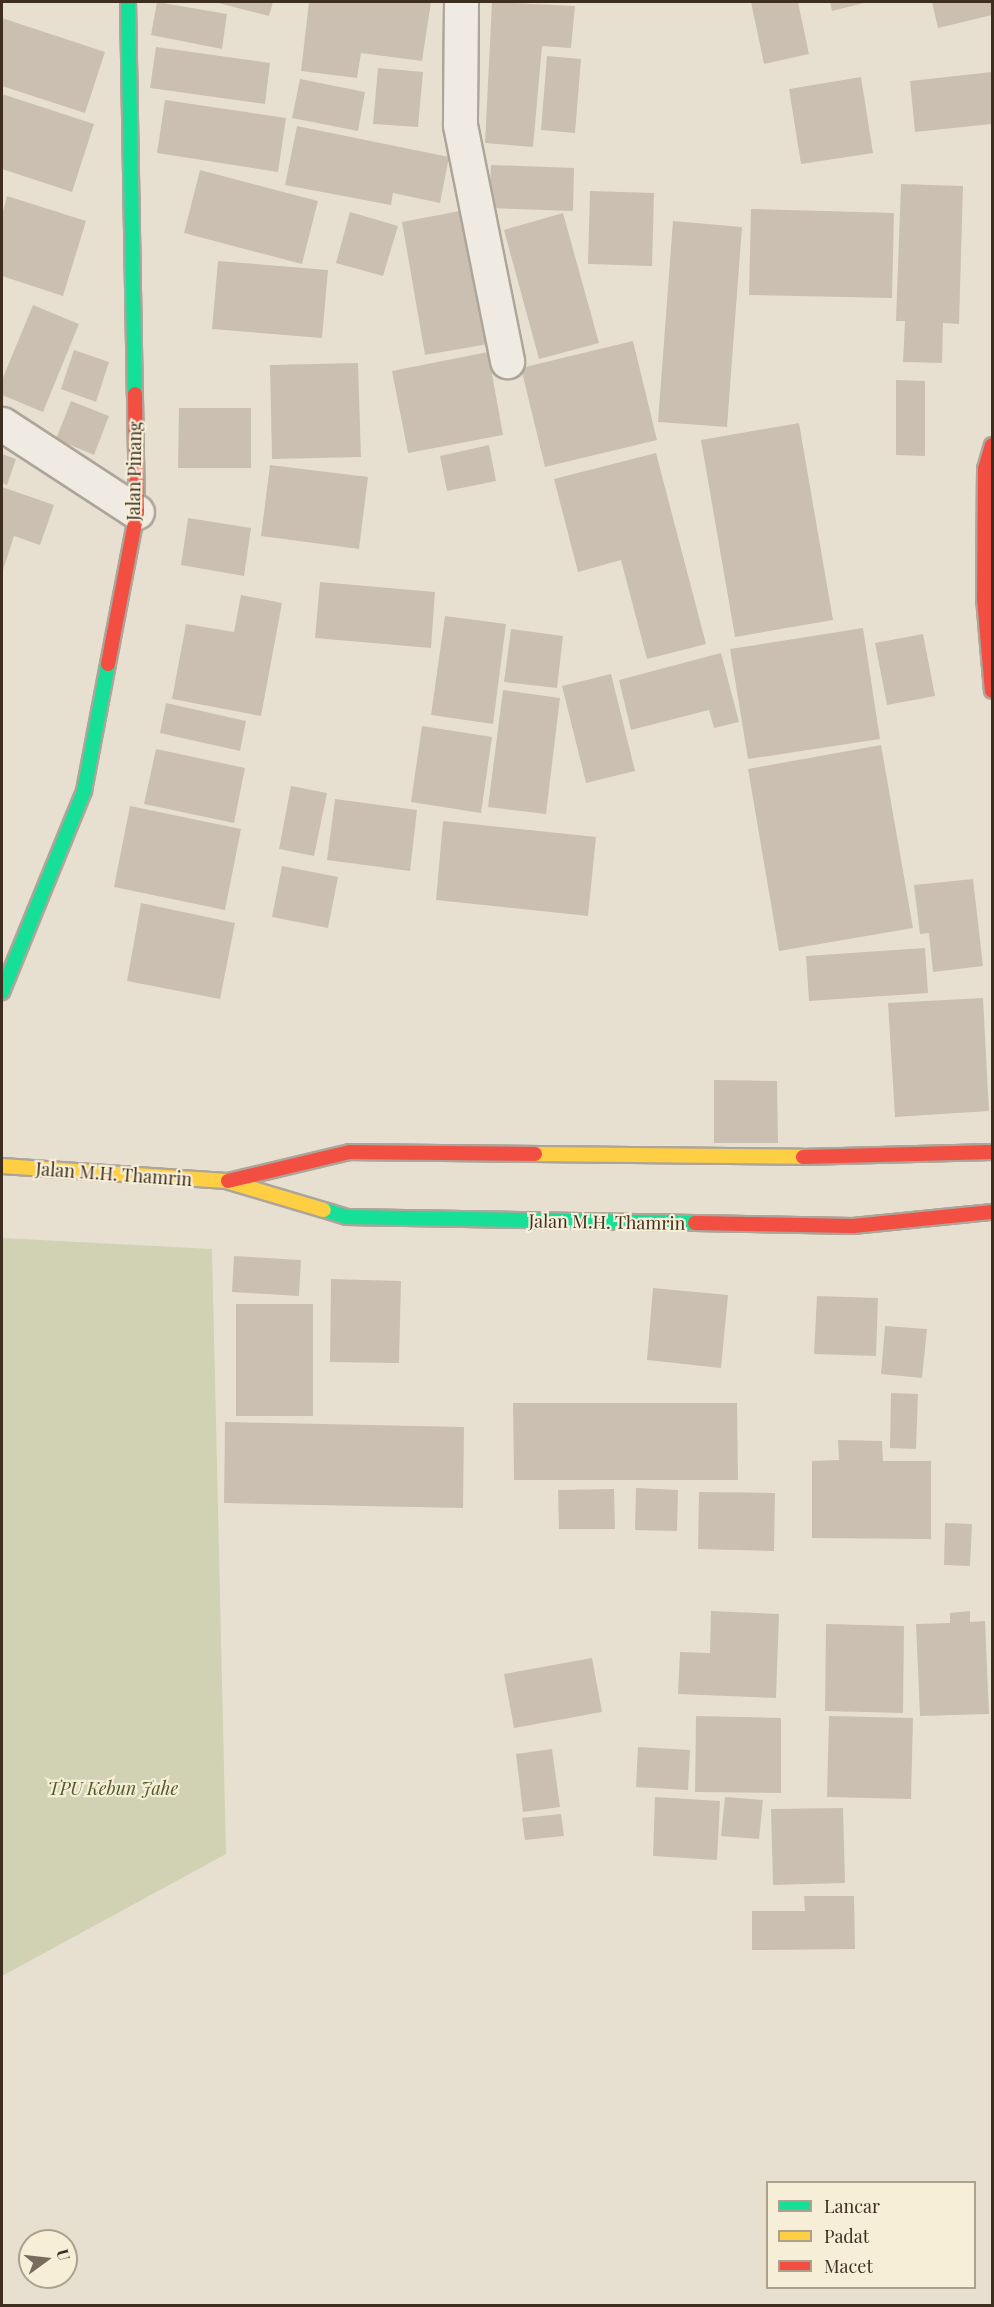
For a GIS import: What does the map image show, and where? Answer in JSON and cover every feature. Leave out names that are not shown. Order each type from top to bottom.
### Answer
[{"type":"main road","name":"Jalan Pinang","points":[[2,992],[84,791],[137,512],[128,2]]},
{"type":"main road","points":[[993,445],[985,469],[993,691]]},
{"type":"main road","name":"Jalan M.H. Thamrin","points":[[226,1181],[350,1152],[856,1158],[993,1152]]},
{"type":"main road","name":"Jalan M.H. Thamrin","points":[[2,1166],[226,1181],[347,1217],[853,1226],[993,1212]]},
{"type":"street","points":[[461,2],[460,125],[507,361]]},
{"type":"street","points":[[2,424],[137,512]]},
{"type":"green space","name":"TPU Kebun Jahe","points":[[2,1238],[212,1249],[226,1854],[2,1976]]},
{"type":"building","points":[[157,2],[227,14],[222,49],[151,35]]},
{"type":"building","points":[[215,2],[273,2],[269,16]]},
{"type":"building","points":[[309,2],[431,2],[422,61],[361,53],[357,78],[301,71]]},
{"type":"building","points":[[492,2],[575,6],[571,48],[542,46],[533,147],[485,143]]},
{"type":"building","points":[[751,2],[798,2],[809,54],[764,64]]},
{"type":"building","points":[[830,2],[868,2],[832,11]]},
{"type":"building","points":[[932,2],[992,2],[992,15],[938,28]]},
{"type":"building","points":[[2,18],[105,52],[85,113],[2,86]]},
{"type":"building","points":[[156,47],[270,63],[265,104],[150,88]]},
{"type":"building","points":[[547,56],[581,59],[575,133],[541,130]]},
{"type":"building","points":[[378,68],[423,72],[418,127],[373,124]]},
{"type":"building","points":[[992,72],[992,124],[915,132],[910,81]]},
{"type":"building","points":[[861,77],[873,153],[801,164],[789,89]]},
{"type":"building","points":[[300,79],[365,92],[358,131],[292,118]]},
{"type":"building","points":[[2,94],[94,124],[72,192],[2,169]]},
{"type":"building","points":[[165,100],[286,118],[278,172],[157,153]]},
{"type":"building","points":[[297,126],[449,157],[440,203],[393,193],[391,205],[285,185]]},
{"type":"building","points":[[491,165],[574,168],[573,211],[489,208]]},
{"type":"building","points":[[200,170],[318,201],[302,264],[184,233]]},
{"type":"building","points":[[901,184],[963,186],[959,324],[943,323],[942,363],[903,362],[905,321],[896,321]]},
{"type":"building","points":[[590,191],[654,193],[652,266],[588,264]]},
{"type":"building","points":[[7,196],[86,221],[63,296],[2,276],[2,215]]},
{"type":"building","points":[[751,209],[894,213],[892,298],[749,295]]},
{"type":"building","points":[[465,210],[488,344],[425,355],[402,222]]},
{"type":"building","points":[[350,212],[398,226],[383,276],[336,263]]},
{"type":"building","points":[[563,213],[599,343],[539,359],[504,230]]},
{"type":"building","points":[[673,221],[742,227],[727,427],[658,422]]},
{"type":"building","points":[[218,261],[328,270],[322,338],[212,329]]},
{"type":"building","points":[[33,305],[79,324],[43,412],[2,395],[2,380]]},
{"type":"building","points":[[633,341],[657,440],[545,467],[521,368]]},
{"type":"building","points":[[74,350],[109,362],[96,402],[61,389]]},
{"type":"building","points":[[488,352],[503,435],[408,453],[392,371]]},
{"type":"building","points":[[358,363],[361,457],[272,459],[270,365]]},
{"type":"building","points":[[896,380],[925,381],[925,456],[896,455]]},
{"type":"building","points":[[71,401],[109,416],[94,455],[56,439]]},
{"type":"building","points":[[179,408],[251,408],[251,468],[178,468]]},
{"type":"building","points":[[799,423],[833,620],[735,637],[701,440]]},
{"type":"building","points":[[489,445],[496,481],[447,491],[440,456]]},
{"type":"building","points":[[656,453],[706,644],[647,659],[621,560],[578,572],[554,479]]},
{"type":"building","points":[[2,454],[16,459],[7,485],[2,483]]},
{"type":"building","points":[[270,465],[368,477],[359,549],[261,536]]},
{"type":"building","points":[[2,487],[54,505],[40,545],[14,536],[2,573]]},
{"type":"building","points":[[188,518],[251,528],[244,576],[181,565]]},
{"type":"building","points":[[320,582],[435,592],[431,648],[315,638]]},
{"type":"building","points":[[241,595],[282,603],[261,716],[172,699],[186,624],[234,632]]},
{"type":"building","points":[[445,616],[506,624],[493,724],[431,715]]},
{"type":"building","points":[[863,628],[880,739],[748,759],[730,649]]},
{"type":"building","points":[[511,629],[563,636],[557,688],[504,682]]},
{"type":"building","points":[[923,634],[935,696],[887,705],[875,643]]},
{"type":"building","points":[[721,653],[739,722],[714,728],[709,710],[631,730],[619,680]]},
{"type":"building","points":[[611,674],[635,771],[586,783],[562,686]]},
{"type":"building","points":[[503,690],[560,698],[546,814],[488,807]]},
{"type":"building","points":[[166,703],[246,721],[240,751],[160,733]]},
{"type":"building","points":[[422,726],[492,737],[481,813],[411,802]]},
{"type":"building","points":[[881,745],[913,928],[779,951],[748,769]]},
{"type":"building","points":[[156,749],[245,768],[234,823],[144,804]]},
{"type":"building","points":[[291,786],[327,793],[314,856],[279,849]]},
{"type":"building","points":[[335,799],[417,810],[410,871],[327,860]]},
{"type":"building","points":[[130,806],[241,829],[225,910],[114,887]]},
{"type":"building","points":[[443,821],[596,837],[588,916],[436,900]]},
{"type":"building","points":[[282,866],[338,877],[328,928],[272,917]]},
{"type":"building","points":[[973,879],[983,966],[933,972],[929,933],[920,934],[914,885]]},
{"type":"building","points":[[141,903],[235,923],[220,999],[127,981]]},
{"type":"building","points":[[925,948],[928,993],[809,1001],[806,956]]},
{"type":"building","points":[[983,998],[989,1111],[895,1117],[888,1003]]},
{"type":"building","points":[[714,1080],[777,1081],[778,1143],[714,1143]]},
{"type":"building","points":[[234,1256],[301,1260],[299,1296],[232,1292]]},
{"type":"building","points":[[331,1279],[401,1281],[399,1363],[330,1362]]},
{"type":"building","points":[[653,1288],[728,1295],[721,1368],[647,1360]]},
{"type":"building","points":[[817,1296],[878,1298],[876,1356],[814,1354]]},
{"type":"building","points":[[236,1304],[313,1304],[313,1416],[236,1416]]},
{"type":"building","points":[[885,1326],[927,1329],[922,1378],[881,1374]]},
{"type":"building","points":[[891,1393],[918,1394],[916,1449],[890,1448]]},
{"type":"building","points":[[513,1403],[737,1403],[738,1480],[514,1480]]},
{"type":"building","points":[[225,1422],[464,1427],[463,1508],[224,1503]]},
{"type":"building","points":[[838,1440],[882,1441],[883,1461],[931,1461],[931,1539],[812,1538],[812,1461],[839,1460]]},
{"type":"building","points":[[636,1488],[678,1490],[677,1531],[635,1530]]},
{"type":"building","points":[[614,1489],[615,1529],[559,1529],[558,1490]]},
{"type":"building","points":[[699,1492],[775,1493],[774,1551],[698,1549]]},
{"type":"building","points":[[945,1523],[972,1524],[970,1566],[944,1565]]},
{"type":"building","points":[[711,1611],[779,1614],[776,1698],[678,1694],[680,1652],[710,1653]]},
{"type":"building","points":[[970,1611],[970,1622],[985,1621],[989,1714],[920,1716],[916,1624],[950,1623],[950,1613]]},
{"type":"building","points":[[826,1624],[904,1626],[903,1713],[825,1711]]},
{"type":"building","points":[[592,1658],[602,1712],[514,1728],[504,1674]]},
{"type":"building","points":[[696,1716],[781,1718],[781,1793],[695,1792]]},
{"type":"building","points":[[829,1716],[913,1718],[911,1799],[827,1797]]},
{"type":"building","points":[[638,1747],[690,1750],[688,1790],[636,1787]]},
{"type":"building","points":[[552,1749],[560,1807],[523,1812],[516,1754]]},
{"type":"building","points":[[655,1797],[720,1801],[717,1860],[653,1856]]},
{"type":"building","points":[[725,1797],[763,1800],[759,1839],[721,1836]]},
{"type":"building","points":[[843,1808],[845,1883],[773,1885],[771,1809]]},
{"type":"building","points":[[561,1814],[564,1836],[525,1840],[522,1818]]},
{"type":"building","points":[[804,1896],[854,1896],[855,1949],[752,1950],[752,1911],[805,1911]]},
{"type":"traffic: fast","points":[[128,2],[135,394]]},
{"type":"traffic: fast","points":[[2,992],[84,791],[108,664]]},
{"type":"traffic: fast","points":[[324,1210],[347,1217],[695,1223]]},
{"type":"traffic: slow","points":[[535,1154],[803,1157]]},
{"type":"traffic: slow","points":[[2,1166],[226,1181],[324,1210]]},
{"type":"traffic: jam","points":[[108,664],[137,512],[135,394]]},
{"type":"traffic: jam","points":[[992,445],[985,469],[984,598],[992,691]]},
{"type":"traffic: jam","points":[[228,1181],[350,1152],[535,1154]]},
{"type":"traffic: jam","points":[[803,1157],[992,1152]]},
{"type":"traffic: jam","points":[[695,1223],[853,1226],[992,1212]]}]
